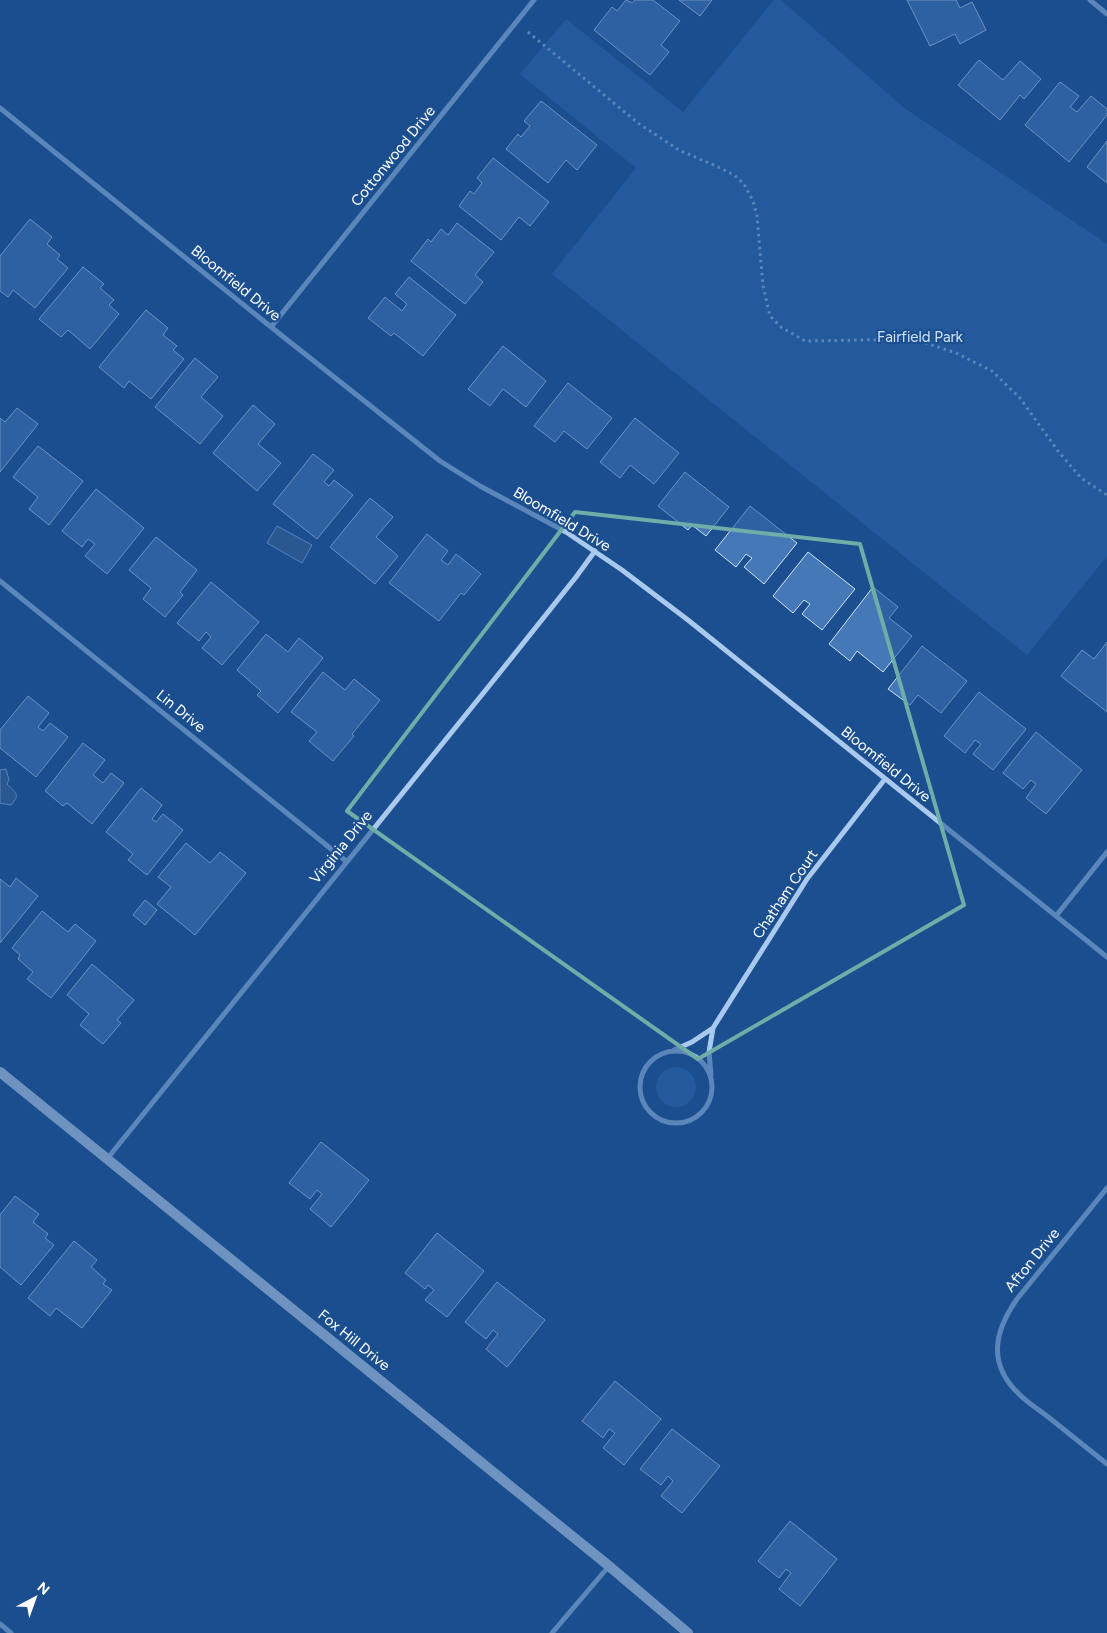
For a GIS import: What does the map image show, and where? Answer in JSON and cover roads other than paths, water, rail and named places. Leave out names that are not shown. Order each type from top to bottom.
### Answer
[{"type":"street","name":"Cottonwood Drive","points":[[271,327],[534,0]]},
{"type":"street","points":[[1090,0],[1107,14]]},
{"type":"street","name":"Bloomfield Drive","points":[[0,108],[440,461],[480,486],[566,532],[595,551],[688,620],[1107,957]]},
{"type":"street","name":"Virginia Drive","points":[[107,1159],[493,681],[595,551]]},
{"type":"street","name":"Lin Drive","points":[[0,581],[346,861]]},
{"type":"street","name":"Chatham Court","points":[[713,1028],[692,1042],[661,1054],[644,1069],[640,1081],[640,1093],[644,1104],[662,1120],[673,1123],[684,1122],[696,1117],[704,1110],[711,1099],[713,1087],[709,1052],[713,1028],[808,879],[885,779]]},
{"type":"street","points":[[1056,916],[1107,852]]},
{"type":"street","points":[[673,1050],[685,1051],[696,1056],[711,1075]]},
{"type":"street","name":"Fox Hill Drive","points":[[0,1072],[609,1566],[688,1633]]},
{"type":"street","name":"Afton Drive","points":[[1107,1188],[1005,1316],[999,1333],[997,1357],[1003,1376],[1019,1394],[1107,1464]]},
{"type":"street","points":[[552,1633],[609,1566]]},
{"type":"street","points":[[0,1624],[11,1633]]},
{"type":"park label","name":"Fairfield Park","points":[[920,337]]}]
